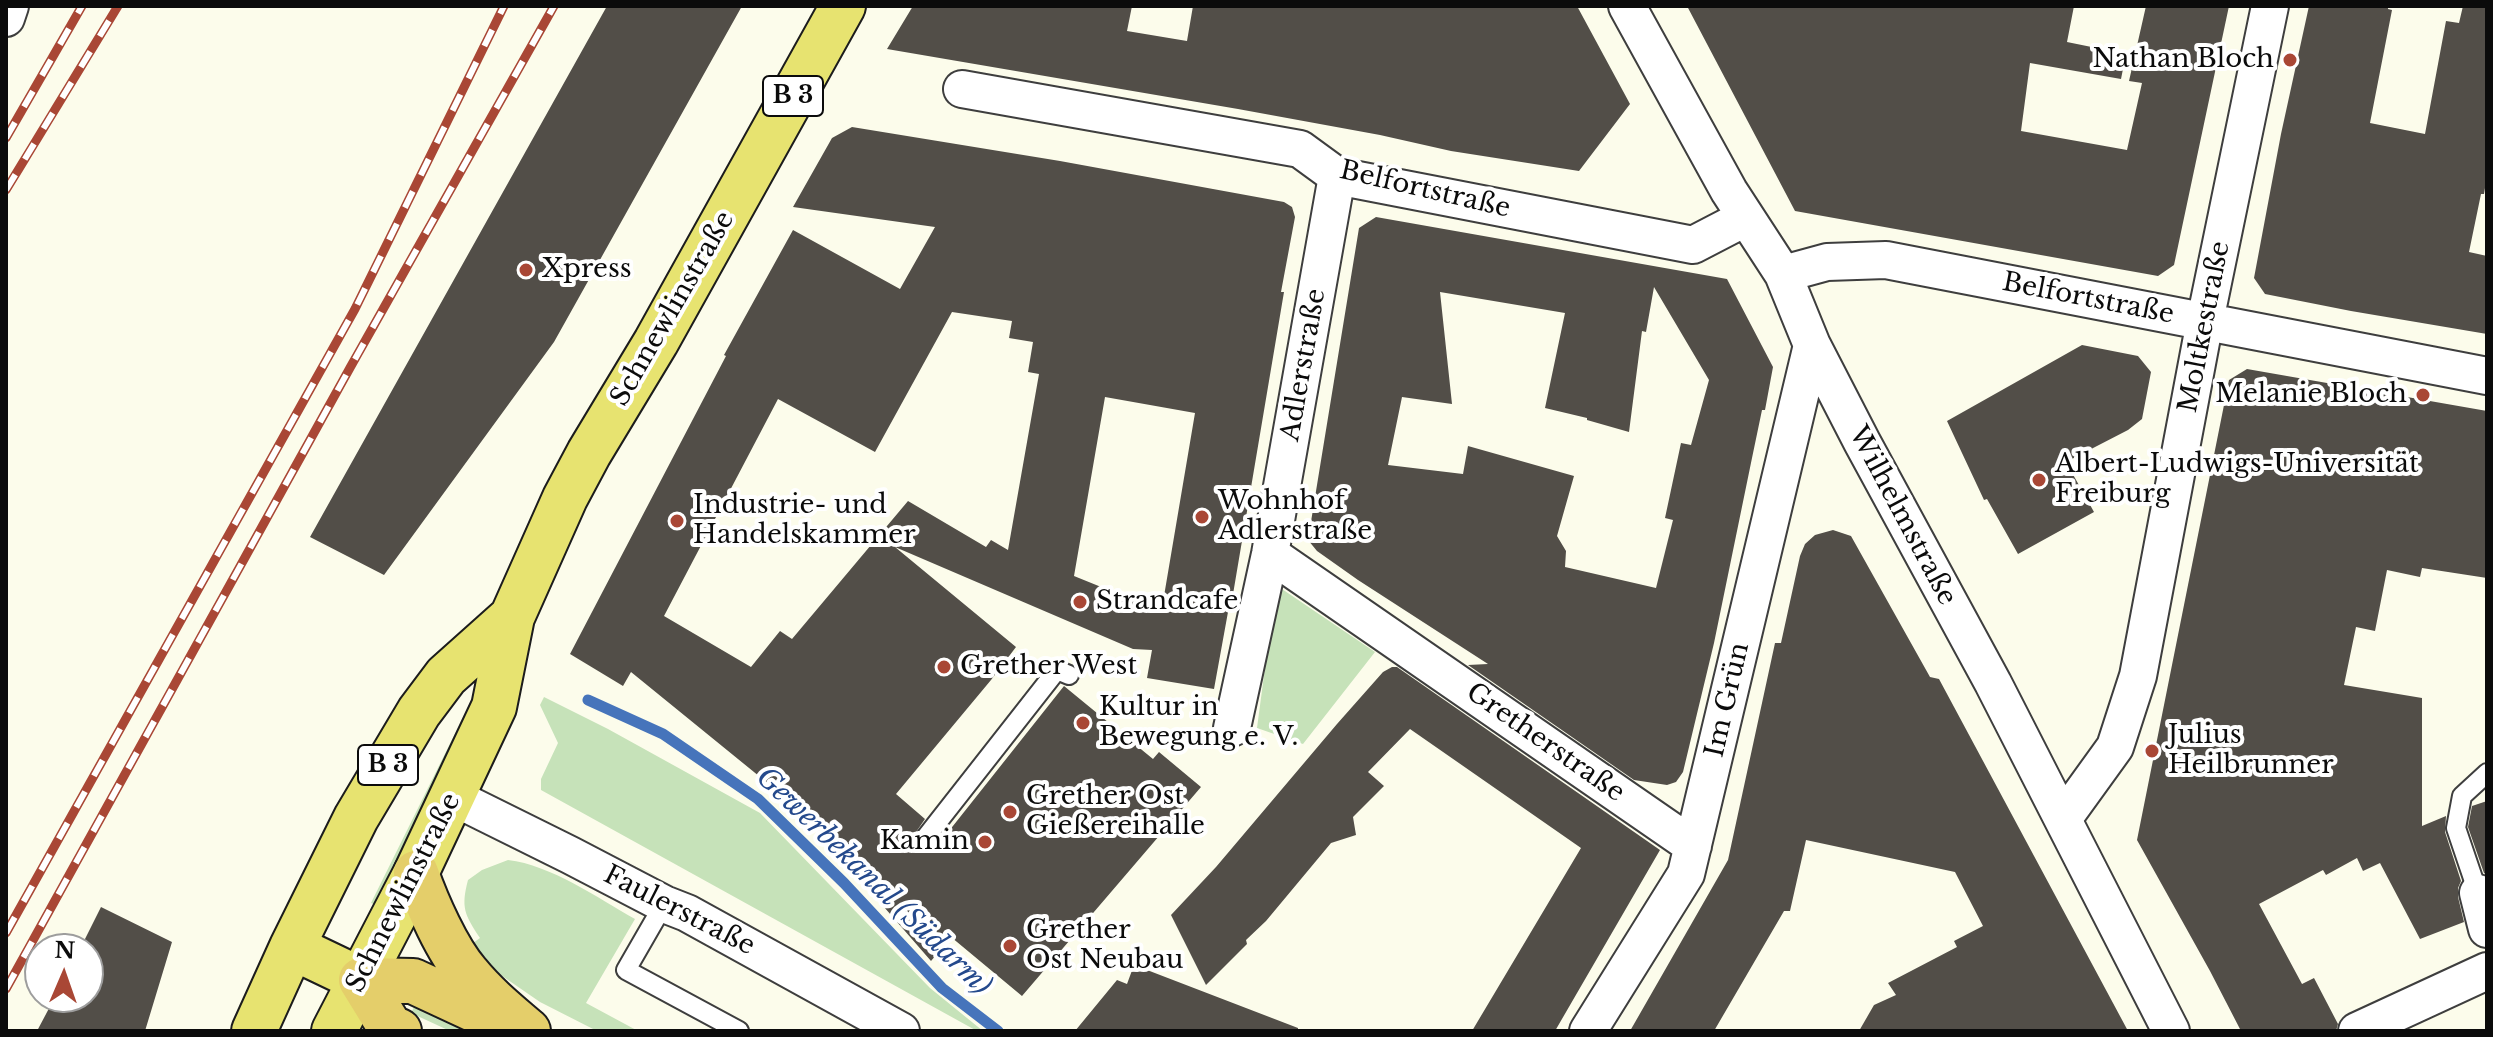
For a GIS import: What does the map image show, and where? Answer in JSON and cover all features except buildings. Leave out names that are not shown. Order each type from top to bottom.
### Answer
[{"type":"highway","points":[[416,873],[429,907],[465,972],[492,1001],[528,1031]]},
{"type":"highway","points":[[361,980],[390,1027],[399,1031]]},
{"type":"highway","points":[[361,980],[413,981],[520,1031]]},
{"type":"main road","name":"Schnewlinstraße","points":[[334,1031],[416,873],[494,707],[512,617],[577,475],[656,342],[843,6]]},
{"type":"main road","name":"Schnewlinstraße","points":[[254,1031],[356,818],[419,712],[446,676],[512,617]]},
{"type":"main road","points":[[292,947],[361,980]]},
{"type":"street","points":[[6,18],[10,6]]},
{"type":"street","name":"Wilhelmstraße","points":[[1627,6],[1745,218],[1783,274],[1812,345],[1993,683],[2171,1031]]},
{"type":"street","name":"Moltkestraße","points":[[2063,819],[2115,747],[2138,676],[2205,321],[2270,6]]},
{"type":"street","name":"Belfortstraße","points":[[962,89],[1300,149],[1337,176],[1693,245],[1745,218]]},
{"type":"street","name":"Adlerstraße","points":[[1232,728],[1270,554],[1337,176]]},
{"type":"street","name":"Belfortstraße","points":[[1783,274],[1827,262],[1886,260],[2487,376]]},
{"type":"street","name":"Im Grün","points":[[1588,1031],[1686,874],[1812,345]]},
{"type":"street","name":"Gretherstraße","points":[[1270,554],[1693,846]]},
{"type":"street","name":"Faulerstraße","points":[[453,797],[687,913],[901,1031]]},
{"type":"street","points":[[2478,893],[2487,929]]},
{"type":"street","points":[[2357,1031],[2487,971]]},
{"type":"lane","points":[[926,837],[1057,670],[1069,675]]},
{"type":"lane","points":[[2478,893],[2456,828],[2462,796],[2487,773]]},
{"type":"lane","points":[[664,904],[626,970],[739,1031]]},
{"type":"green space","points":[[1276,585],[1375,652],[1303,744],[1257,728]]},
{"type":"green space","points":[[478,687],[483,688],[380,907],[371,903]]},
{"type":"green space","points":[[544,697],[760,813],[930,988],[983,1031],[977,1031],[541,790],[541,779],[558,743],[540,705]]},
{"type":"green space","points":[[508,860],[557,875],[635,919],[586,1003],[638,1031],[597,1031],[540,1002],[495,971],[469,946],[480,938],[465,910],[468,880],[482,870]]},
{"type":"green space","points":[[416,1003],[476,1031],[450,1031],[411,1013]]},
{"type":"waterway","name":"Gewerbekanal (Südarm)","points":[[588,700],[663,734],[758,799],[844,883],[942,988],[998,1031]]},
{"type":"railway","points":[[6,138],[82,6]]},
{"type":"railway","points":[[6,190],[118,6]]},
{"type":"railway","points":[[6,933],[355,309],[504,6]]},
{"type":"railway","points":[[6,989],[554,6]]},
{"type":"place","name":"Nathan Bloch","points":[[2290,60]]},
{"type":"place","name":"Xpress","points":[[526,270]]},
{"type":"place","name":"Melanie Bloch","points":[[2423,395]]},
{"type":"place","name":"Albert-Ludwigs-Universität Freiburg","points":[[2039,480]]},
{"type":"place","name":"Wohnhof Adlerstraße","points":[[1202,517]]},
{"type":"place","name":"Industrie- und Handelskammer","points":[[677,521]]},
{"type":"place","name":"Strandcafe","points":[[1080,602]]},
{"type":"place","name":"Grether West","points":[[944,667]]},
{"type":"place","name":"Kultur in Bewegung e. V.","points":[[1083,723]]},
{"type":"place","name":"Julius Heilbrunner","points":[[2152,751]]},
{"type":"place","name":"Grether Ost Gießereihalle","points":[[1010,812]]},
{"type":"place","name":"Kamin","points":[[985,842]]},
{"type":"place","name":"Grether Ost Neubau","points":[[1010,946]]}]
